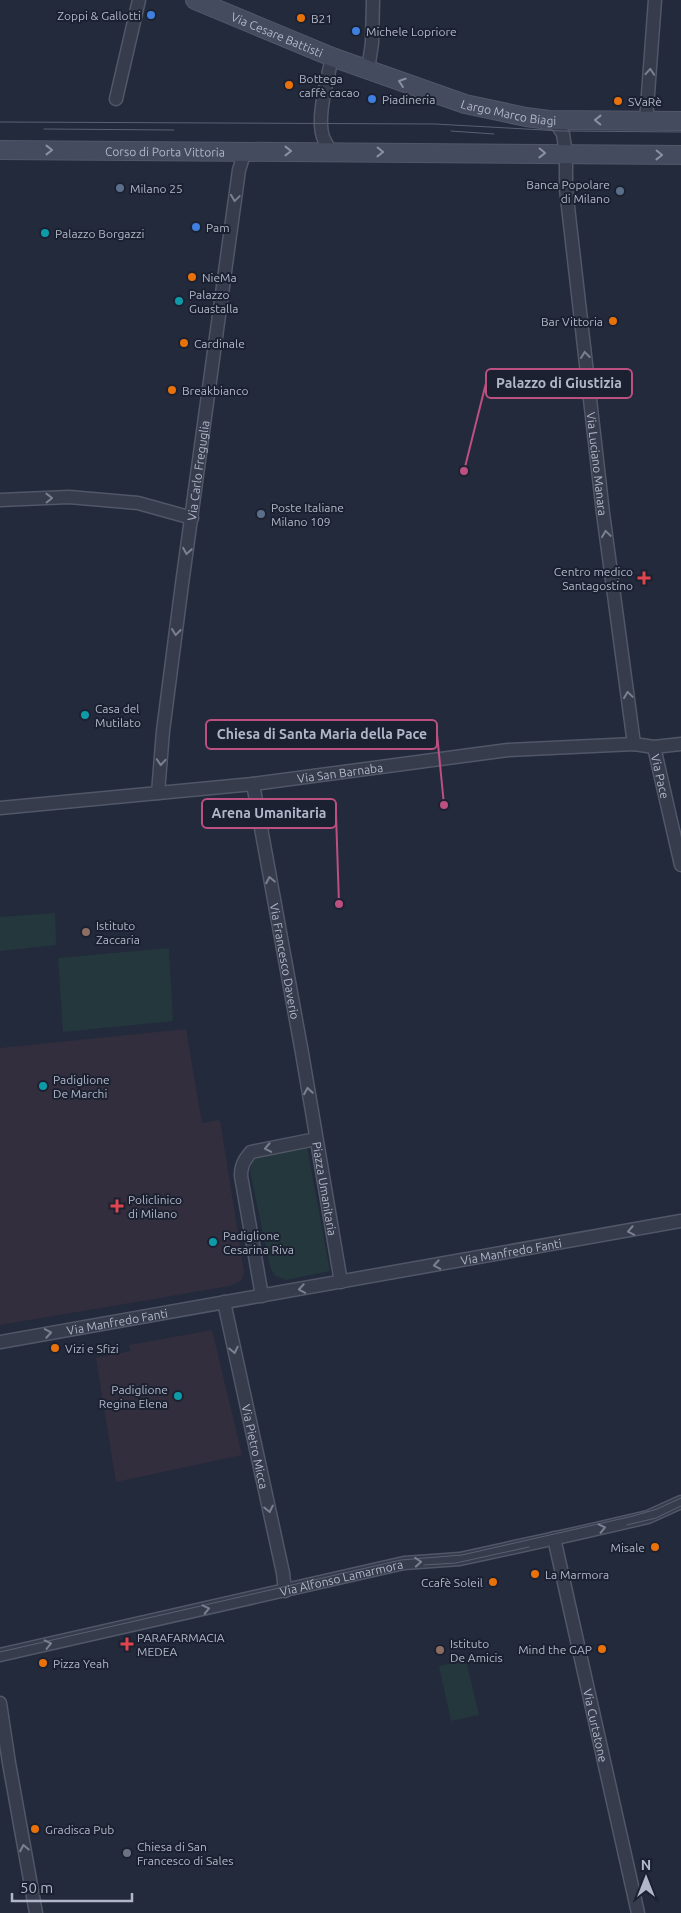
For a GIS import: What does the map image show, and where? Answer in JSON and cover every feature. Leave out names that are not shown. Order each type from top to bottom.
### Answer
[{"type":"street","points":[[116,99],[139,0]]},
{"type":"street","name":"Via Cesare Battisti","points":[[195,0],[332,58]]},
{"type":"street","points":[[368,70],[372,43],[373,0]]},
{"type":"street","points":[[646,121],[655,0]]},
{"type":"street","points":[[332,58],[322,106],[322,136],[331,151],[681,155]]},
{"type":"street","name":"Largo Marco Biagi","points":[[332,58],[465,104],[549,120],[562,131],[566,154]]},
{"type":"street","points":[[549,120],[681,121]]},
{"type":"street","name":"Corso di Porta Vittoria","points":[[0,150],[331,151]]},
{"type":"street","name":"Via Carlo Freguglia","points":[[158,792],[163,731],[239,170],[245,151]]},
{"type":"street","name":"Via Luciano Manara","points":[[566,154],[566,188],[603,513],[634,744]]},
{"type":"street","points":[[0,500],[69,497],[138,503],[192,518]]},
{"type":"street","name":"Via San Barnaba","points":[[0,808],[253,784],[508,750],[634,744],[654,747],[681,744]]},
{"type":"street","name":"Via Pace","points":[[654,747],[681,865]]},
{"type":"street","name":"Via Francesco Daverio","points":[[253,784],[316,1139]]},
{"type":"street","name":"Piazza Umanitaria","points":[[262,1296],[241,1167],[244,1159],[251,1152],[316,1139],[341,1282]]},
{"type":"street","name":"Via Manfredo Fanti","points":[[341,1282],[680,1222]]},
{"type":"street","points":[[262,1296],[341,1282]]},
{"type":"street","name":"Via Manfredo Fanti","points":[[0,1342],[262,1296]]},
{"type":"street","name":"Via Pietro Micca","points":[[224,1302],[284,1573],[285,1591]]},
{"type":"street","name":"Via Alfonso Lamarmora","points":[[0,1655],[404,1563],[460,1559],[648,1517],[681,1502]]},
{"type":"street","name":"Via Curtatone","points":[[554,1538],[638,1913]]},
{"type":"street","points":[[0,1703],[36,1913]]},
{"type":"shaded area","points":[[55,913],[56,945],[0,951],[0,917]]},
{"type":"shaded area","points":[[169,948],[173,1021],[63,1032],[58,958]]},
{"type":"shaded area","name":"Policlinico di Milano","points":[[186,1029],[202,1123],[220,1120],[244,1272],[241,1281],[230,1286],[0,1325],[0,1048]]},
{"type":"shaded area","points":[[307,1147],[330,1271],[286,1280],[275,1276],[270,1267],[250,1171],[252,1163],[257,1156]]},
{"type":"shaded area","points":[[212,1330],[242,1455],[116,1482],[96,1358],[131,1351],[129,1345]]},
{"type":"shaded area","points":[[466,1660],[479,1715],[451,1721],[439,1666]]},
{"type":"tram line","points":[[0,122],[435,124],[562,131],[681,132]]},
{"type":"tram line","points":[[44,129],[174,130]]},
{"type":"tram line","points":[[451,131],[494,134]]},
{"type":"tram line","points":[[0,1652],[401,1560],[462,1555],[633,1516],[657,1509],[681,1498]]},
{"type":"tram line","points":[[627,1525],[656,1518],[681,1506]]},
{"type":"tram line","points":[[424,1565],[456,1563],[529,1547]]},
{"type":"place","name":"Zoppi & Gallotti","points":[[151,15]]},
{"type":"place","name":"B21","points":[[301,18]]},
{"type":"place","name":"Michele Lopriore","points":[[356,31]]},
{"type":"place","name":"Bottega caffè cacao","points":[[289,85]]},
{"type":"place","name":"Piadineria","points":[[372,99]]},
{"type":"place","name":"SVaRè","points":[[618,101]]},
{"type":"place","name":"Milano 25","points":[[120,188]]},
{"type":"place","name":"Banca Popolare di Milano","points":[[620,191]]},
{"type":"place","name":"Pam","points":[[196,227]]},
{"type":"place","name":"Palazzo Borgazzi","points":[[45,233]]},
{"type":"place","name":"NieMa","points":[[192,277]]},
{"type":"place","name":"Palazzo Guastalla","points":[[179,301]]},
{"type":"place","name":"Bar Vittoria","points":[[613,321]]},
{"type":"place","name":"Cardinale","points":[[184,343]]},
{"type":"place","name":"Breakbianco","points":[[172,390]]},
{"type":"place","name":"Palazzo di Giustizia","points":[[464,471]]},
{"type":"place","name":"Poste Italiane Milano 109","points":[[261,514]]},
{"type":"place","name":"Centro medico Santagostino","points":[[644,578]]},
{"type":"place","name":"Casa del Mutilato","points":[[85,715]]},
{"type":"place","name":"Chiesa di Santa Maria della Pace","points":[[444,805]]},
{"type":"place","name":"Arena Umanitaria","points":[[339,904]]},
{"type":"place","name":"Istituto Zaccaria","points":[[86,932]]},
{"type":"place","name":"Padiglione De Marchi","points":[[43,1086]]},
{"type":"place","name":"Policlinico di Milano","points":[[117,1206]]},
{"type":"place","name":"Padiglione Cesarina Riva","points":[[213,1242]]},
{"type":"place","name":"Vizi e Sfizi","points":[[55,1348]]},
{"type":"place","name":"Padiglione Regina Elena","points":[[178,1396]]},
{"type":"place","name":"Misale","points":[[655,1547]]},
{"type":"place","name":"La Marmora","points":[[535,1574]]},
{"type":"place","name":"Ccafè Soleil","points":[[493,1582]]},
{"type":"place","name":"PARAFARMACIA MEDEA","points":[[127,1644]]},
{"type":"place","name":"Mind the GAP","points":[[602,1649]]},
{"type":"place","name":"Istituto De Amicis","points":[[440,1650]]},
{"type":"place","name":"Pizza Yeah","points":[[43,1663]]},
{"type":"place","name":"Gradisca Pub","points":[[35,1829]]},
{"type":"place","name":"Chiesa di San Francesco di Sales","points":[[127,1853]]}]
